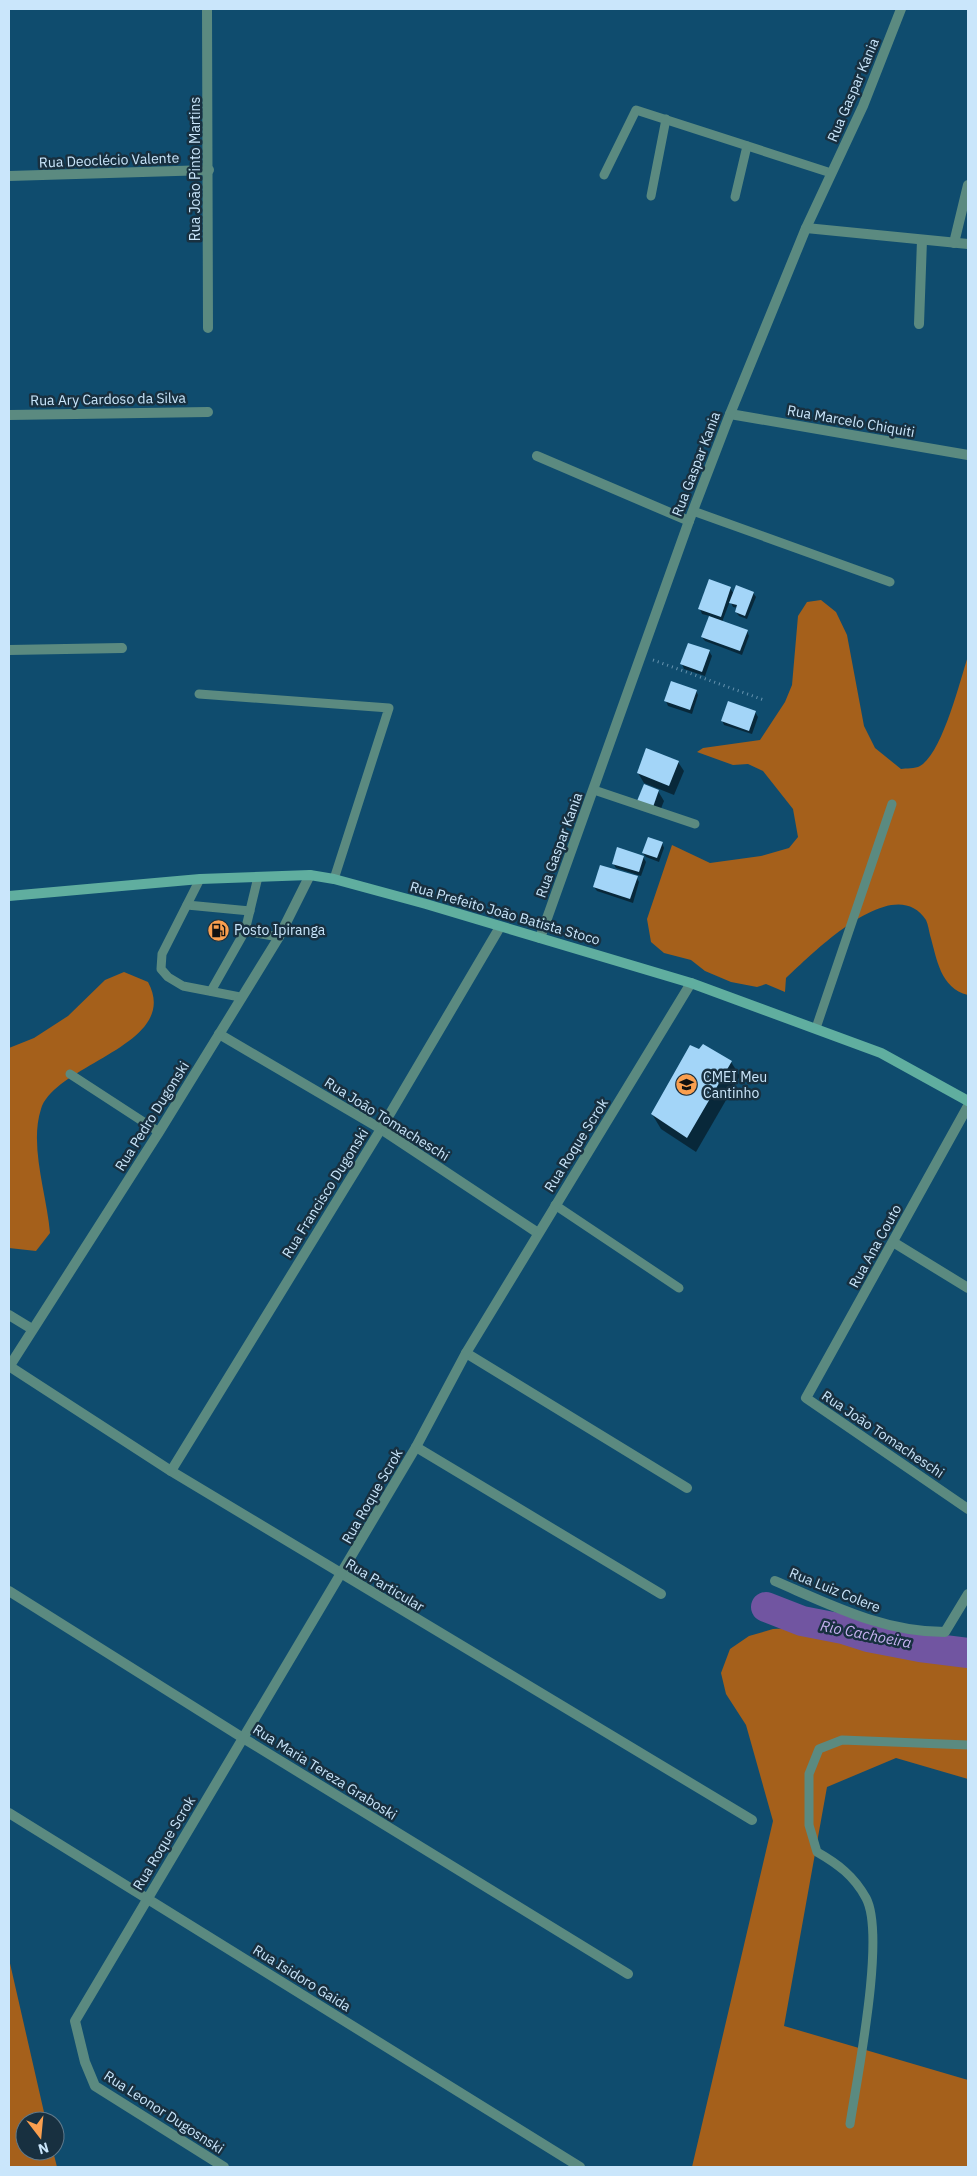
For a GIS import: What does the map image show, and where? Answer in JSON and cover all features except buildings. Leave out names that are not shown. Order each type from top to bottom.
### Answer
[{"type":"main road","name":"Rua Prefeito João Batista Stoco","points":[[9,896],[200,879],[310,875],[334,879],[691,983],[881,1053],[968,1101]]},
{"type":"street","name":"Rua João Pinto Martins","points":[[207,9],[208,328]]},
{"type":"street","name":"Rua Gaspar Kania","points":[[540,938],[689,521],[730,414],[806,228],[863,106],[901,9]]},
{"type":"street","name":"Rua Deoclécio Valente","points":[[9,176],[209,170]]},
{"type":"street","points":[[954,243],[968,185]]},
{"type":"street","points":[[806,228],[968,244]]},
{"type":"street","points":[[919,324],[922,240]]},
{"type":"street","name":"Rua Ary Cardoso da Silva","points":[[9,414],[208,412]]},
{"type":"street","name":"Rua Marcelo Chiquiti","points":[[730,414],[968,455]]},
{"type":"street","points":[[537,456],[689,521]]},
{"type":"street","points":[[9,650],[122,648]]},
{"type":"street","name":"Rua Pedro Dugonski","points":[[9,1366],[159,1132],[240,997],[279,937],[310,875]]},
{"type":"street","name":"Rua Francisco Dugonski","points":[[171,1471],[381,1129],[500,927]]},
{"type":"street","name":"Rua Roque Scrok","points":[[75,2021],[342,1575],[416,1447],[466,1353],[691,983]]},
{"type":"street","name":"Rua João Tomacheschi","points":[[219,1034],[381,1129],[538,1233]]},
{"type":"street","name":"Rua Ana Couto","points":[[806,1398],[968,1106]]},
{"type":"street","points":[[893,1242],[968,1288]]},
{"type":"street","points":[[9,1314],[32,1329]]},
{"type":"street","points":[[466,1353],[687,1488]]},
{"type":"street","name":"Rua Particular","points":[[9,1366],[171,1471],[752,1820]]},
{"type":"street","name":"Rua João Tomacheschi","points":[[806,1398],[968,1509]]},
{"type":"street","points":[[416,1447],[661,1594]]},
{"type":"street","name":"Rua Luiz Colere","points":[[775,1581],[864,1620],[923,1632],[945,1632],[968,1594]]},
{"type":"street","name":"Rua Maria Tereza Graboski","points":[[9,1591],[243,1738],[628,1974]]},
{"type":"street","name":"Rua Isidoro Gaida","points":[[9,1812],[578,2167]]},
{"type":"street","name":"Rua Leonor Dugosnski","points":[[75,2021],[85,2062],[95,2086],[224,2167]]},
{"type":"lane","points":[[604,175],[636,110],[831,173]]},
{"type":"lane","points":[[651,196],[666,119]]},
{"type":"lane","points":[[735,197],[747,146]]},
{"type":"lane","points":[[693,510],[890,582]]},
{"type":"lane","points":[[199,694],[389,708],[334,879]]},
{"type":"lane","points":[[594,790],[695,824]]},
{"type":"lane","points":[[816,1028],[892,804]]},
{"type":"lane","points":[[211,991],[245,930],[258,877]]},
{"type":"lane","points":[[200,879],[162,954],[161,969],[168,977],[184,986],[240,997]]},
{"type":"lane","points":[[187,905],[250,911]]},
{"type":"lane","points":[[245,930],[279,937]]},
{"type":"lane","points":[[70,1074],[159,1132]]},
{"type":"lane","points":[[555,1206],[680,1288]]},
{"type":"lane","points":[[850,2124],[866,2029],[873,1934],[867,1900],[852,1877],[836,1863],[817,1852],[809,1825],[809,1774],[819,1749],[842,1740],[968,1745]]},
{"type":"path","points":[[641,656],[764,700]]},
{"type":"shaded area","points":[[821,600],[836,612],[847,635],[864,726],[875,748],[901,769],[920,766],[928,759],[936,747],[955,699],[968,656],[968,995],[951,986],[946,979],[938,963],[926,920],[912,907],[894,905],[874,910],[854,921],[833,936],[786,978],[785,992],[766,984],[757,987],[731,982],[705,971],[691,960],[664,953],[651,942],[647,919],[672,845],[710,863],[761,856],[789,848],[798,837],[793,809],[763,771],[748,764],[733,765],[697,752],[703,748],[760,740],[785,702],[792,685],[798,616],[807,602]]},
{"type":"shaded area","points":[[124,972],[148,982],[154,1004],[148,1022],[133,1038],[69,1079],[51,1093],[41,1109],[38,1123],[38,1154],[50,1233],[36,1251],[9,1248],[9,1048],[34,1038],[68,1016],[105,980]]},
{"type":"shaded area","points":[[792,1628],[968,1659],[968,1779],[896,1758],[827,1787],[784,2026],[968,2080],[968,2167],[692,2167],[773,1821],[746,1725],[726,1694],[721,1673],[730,1649],[749,1636],[773,1629]]},
{"type":"shaded area","points":[[9,1959],[44,2111],[15,2111],[15,2161],[56,2161],[57,2167],[9,2167]]},
{"type":"waterway","name":"Rio Cachoeira","points":[[766,1607],[802,1621],[843,1629],[868,1637],[920,1647],[968,1653]]},
{"type":"place","name":"Posto Ipiranga","points":[[218,930]]},
{"type":"place","name":"CMEI Meu Cantinho","points":[[687,1085]]}]
